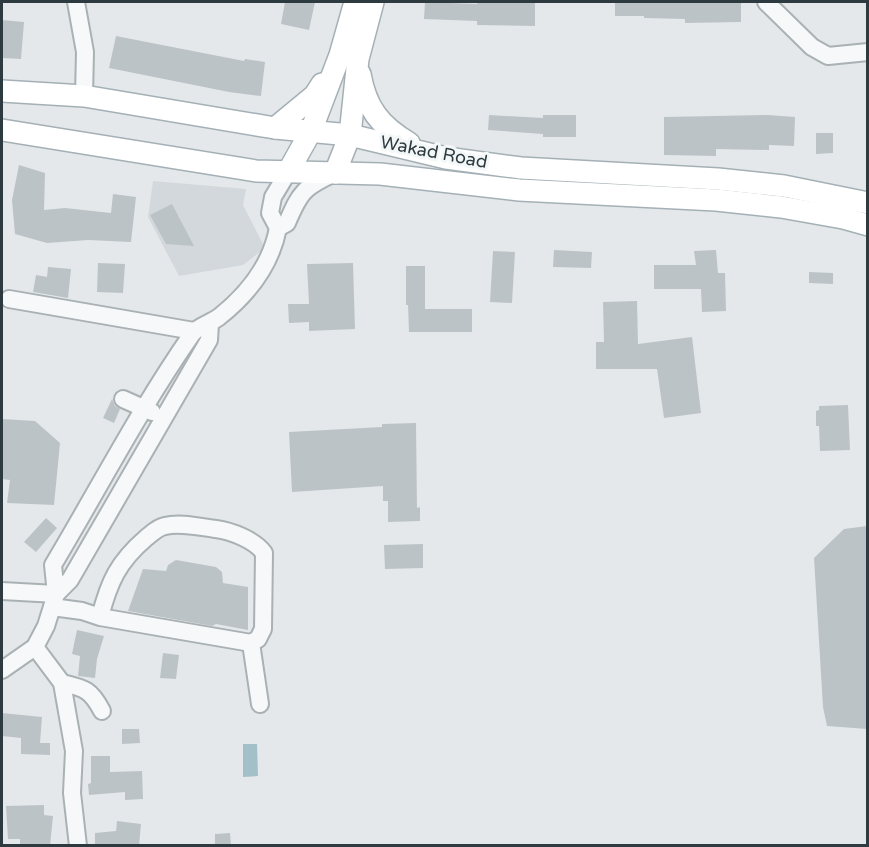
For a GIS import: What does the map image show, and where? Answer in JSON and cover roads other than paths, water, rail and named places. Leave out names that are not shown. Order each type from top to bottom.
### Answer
[{"type":"main road","points":[[335,173],[350,135],[349,57],[355,2]]},
{"type":"main road","points":[[288,172],[349,57],[373,2]]},
{"type":"main road","points":[[275,128],[315,95],[349,57]]},
{"type":"main road","points":[[349,57],[379,122],[413,145],[447,159]]},
{"type":"main road","name":"Wakad Road","points":[[2,91],[84,96],[275,128],[350,135],[447,159],[522,168],[729,180],[784,186],[867,203]]},
{"type":"main road","name":"Wakad Road","points":[[2,130],[255,171],[380,174],[519,190],[727,202],[781,207],[843,218],[867,225]]},
{"type":"street","points":[[76,2],[85,52],[84,96]]},
{"type":"street","points":[[766,2],[812,47],[828,56],[867,52]]},
{"type":"street","points":[[2,669],[35,647],[46,626],[54,601],[53,565],[144,409],[202,327],[236,304],[271,255],[278,228],[270,213],[273,197],[288,172]]},
{"type":"street","points":[[278,228],[287,223],[297,198],[312,183],[335,173]]},
{"type":"street","points":[[9,298],[202,327]]},
{"type":"street","points":[[54,601],[70,580],[209,340],[202,327]]},
{"type":"street","points":[[123,399],[164,417]]},
{"type":"street","points":[[2,591],[54,601],[100,616],[251,643],[258,639],[263,629],[264,554],[260,547],[226,530],[174,524],[162,526],[136,546],[122,561],[107,591],[100,616]]},
{"type":"street","points":[[251,643],[260,704]]},
{"type":"street","points":[[35,647],[62,683],[74,751],[72,793],[78,846]]},
{"type":"street","points":[[62,683],[81,687],[93,695],[102,711]]},
{"type":"water","points":[[243,744],[257,744],[258,776],[243,777]]}]
